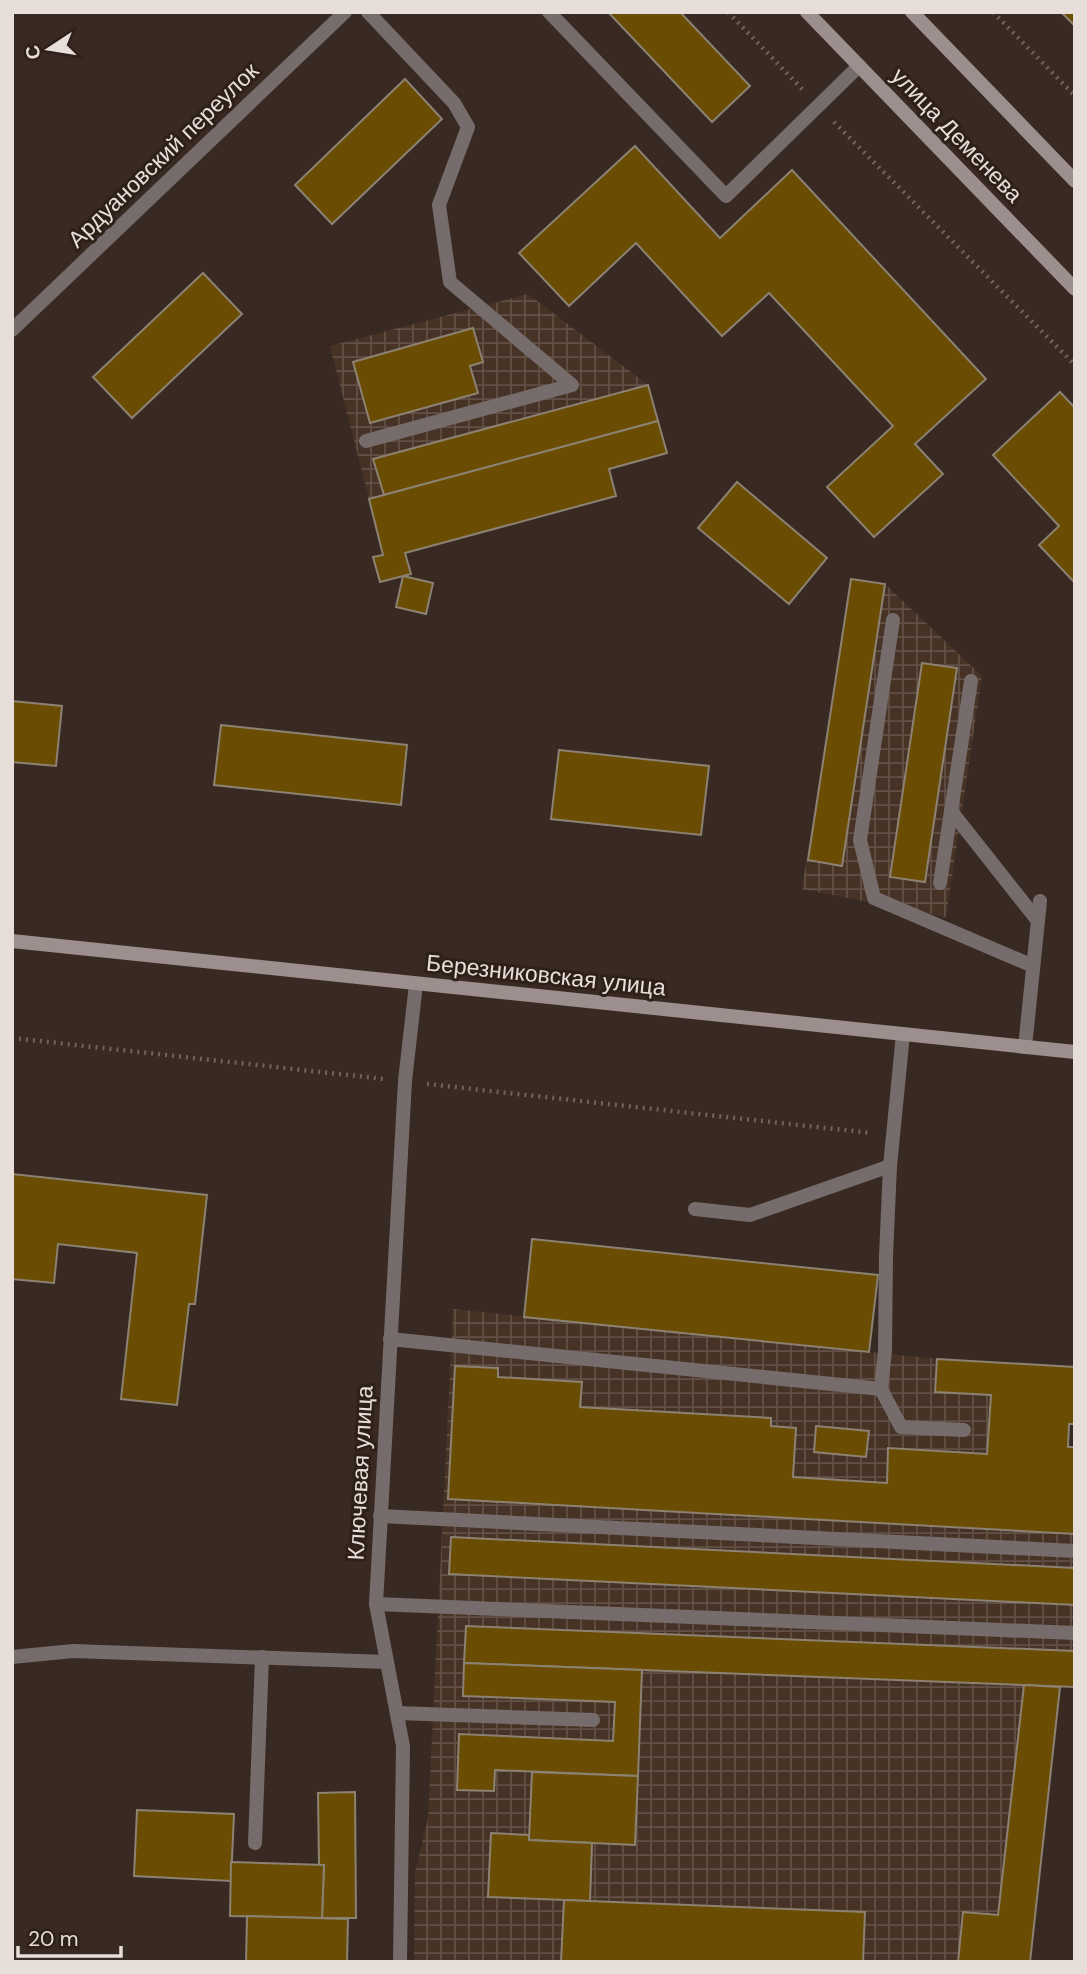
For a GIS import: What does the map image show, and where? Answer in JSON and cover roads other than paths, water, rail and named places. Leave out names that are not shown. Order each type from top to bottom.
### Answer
[{"type":"main road","name":"улица Деменева","points":[[807,12],[1074,286]]},
{"type":"main road","points":[[912,12],[1075,181]]},
{"type":"main road","name":"Березниковская улица","points":[[12,941],[1075,1052]]},
{"type":"street","name":"Ардуановский переулок","points":[[12,330],[345,12]]},
{"type":"street","points":[[366,441],[572,385],[450,282],[439,205],[468,128],[454,103],[368,12]]},
{"type":"street","points":[[549,12],[726,196],[859,66]]},
{"type":"street","points":[[893,620],[860,840],[874,898],[1033,966]]},
{"type":"street","points":[[940,883],[971,681]]},
{"type":"street","points":[[951,811],[1038,921]]},
{"type":"street","points":[[1025,1047],[1040,901]]},
{"type":"street","name":"Ключевая улица","points":[[400,1962],[403,1746],[376,1604],[405,1081],[416,984]]},
{"type":"street","points":[[903,1034],[890,1166],[885,1350],[881,1389],[901,1427],[964,1430]]},
{"type":"street","points":[[695,1209],[750,1215],[890,1166]]},
{"type":"street","points":[[390,1339],[881,1389]]},
{"type":"street","points":[[380,1516],[1075,1551]]},
{"type":"street","points":[[376,1604],[1075,1633]]},
{"type":"street","points":[[12,1657],[73,1651],[387,1662]]},
{"type":"street","points":[[255,1843],[262,1657]]},
{"type":"street","points":[[397,1713],[593,1720]]}]
